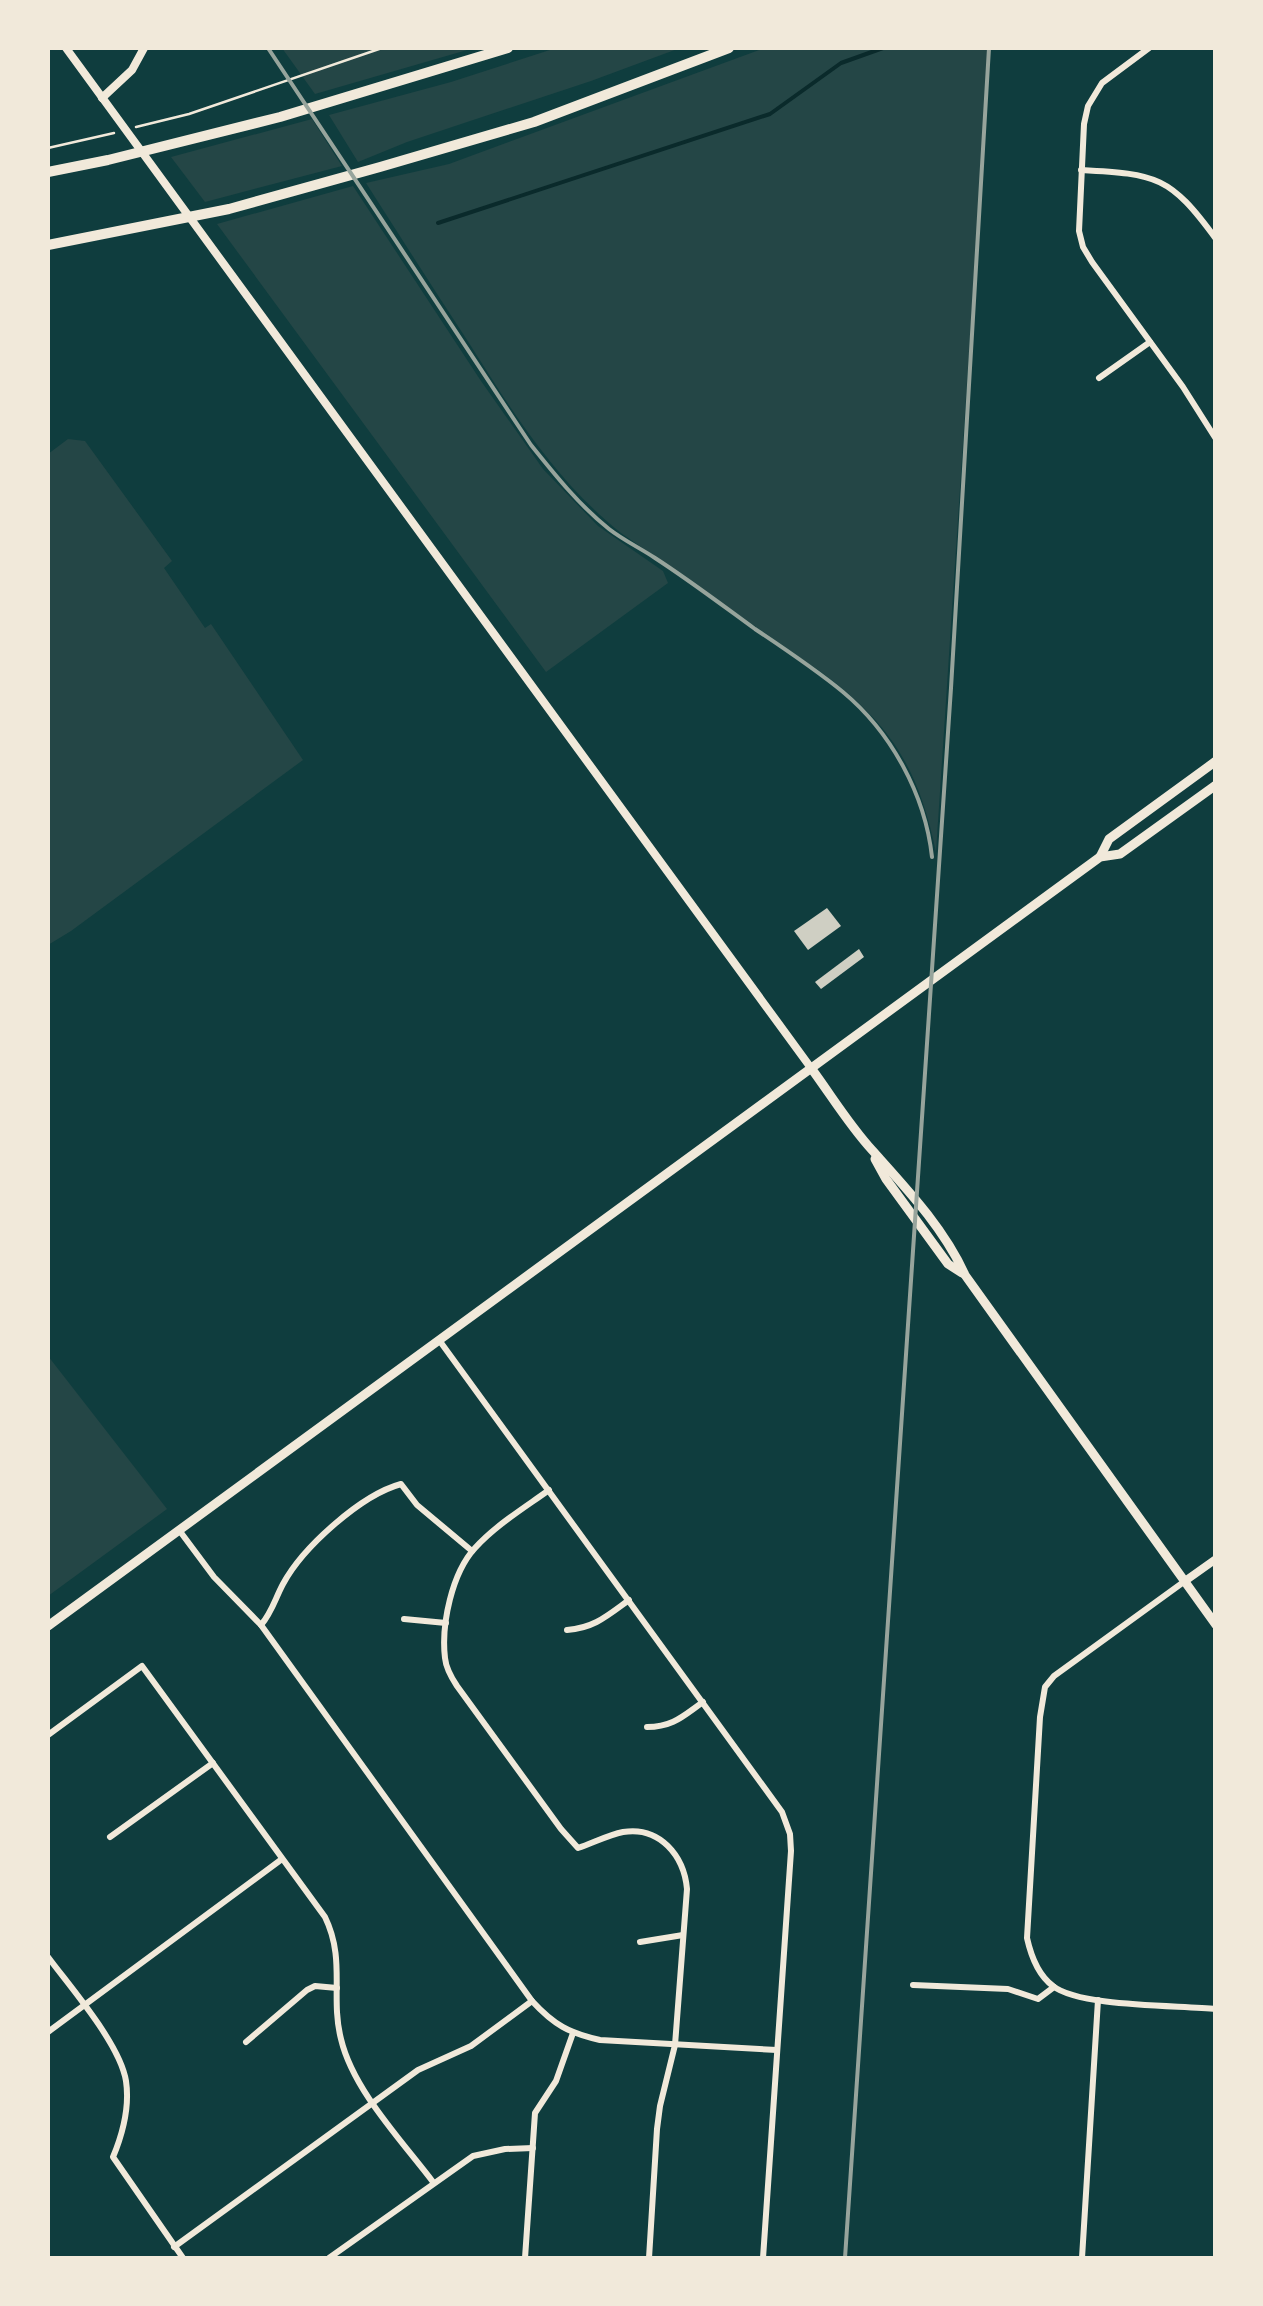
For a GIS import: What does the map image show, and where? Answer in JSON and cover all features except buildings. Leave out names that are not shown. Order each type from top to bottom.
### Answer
[{"type":"highway","points":[[48,172],[280,117],[508,48]]},
{"type":"highway","points":[[48,246],[229,209],[380,167],[534,122],[729,48]]},
{"type":"main road","points":[[48,1626],[1100,857],[1109,840],[1216,761]]},
{"type":"main road","points":[[1100,857],[1120,854],[1216,785]]},
{"type":"main road","points":[[811,1068],[869,1147],[886,1179],[948,1264],[965,1276],[1216,1624]]},
{"type":"street","points":[[66,48],[811,1068]]},
{"type":"street","points":[[102,98],[132,70],[144,48]]},
{"type":"street","points":[[1149,48],[1109,77],[1092,98],[1084,124],[1078,222],[1083,247],[1216,439]]},
{"type":"street","points":[[1081,170],[1128,172],[1162,183],[1189,204],[1216,239]]},
{"type":"street","points":[[1099,378],[1150,342]]},
{"type":"street","points":[[439,1340],[774,1798],[790,1834],[792,1852],[762,2258]]},
{"type":"street","points":[[261,1626],[301,1557],[322,1534],[384,1488],[401,1484],[417,1504],[472,1551]]},
{"type":"street","points":[[549,1490],[472,1551],[456,1583],[446,1624],[445,1658],[451,1676],[578,1848],[623,1832],[650,1834],[677,1854],[686,1877],[675,2045],[660,2106],[648,2258]]},
{"type":"street","points":[[179,1530],[214,1577],[261,1626],[532,2002],[573,2034],[600,2040],[777,2050]]},
{"type":"street","points":[[1216,1560],[1044,1687],[1027,1938],[1037,1967],[1054,1988],[1075,1997],[1216,2009]]},
{"type":"street","points":[[567,1630],[598,1622],[629,1600]]},
{"type":"street","points":[[404,1620],[446,1624]]},
{"type":"street","points":[[48,1735],[142,1666],[325,1917],[336,1947],[337,2021],[348,2061],[373,2102],[433,2182]]},
{"type":"street","points":[[647,1726],[673,1723],[703,1702]]},
{"type":"street","points":[[110,1837],[212,1763]]},
{"type":"street","points":[[48,2032],[282,1859]]},
{"type":"street","points":[[640,1942],[683,1935]]},
{"type":"street","points":[[48,1957],[120,2060],[127,2109],[114,2158],[183,2258]]},
{"type":"street","points":[[913,1985],[1008,1989],[1038,1999],[1054,1988]]},
{"type":"street","points":[[246,2042],[307,1990],[315,1986],[337,1988]]},
{"type":"street","points":[[1082,2258],[1098,2000]]},
{"type":"street","points":[[174,2247],[373,2102],[430,2063],[470,2046],[532,2002]]},
{"type":"street","points":[[525,2258],[535,2112],[556,2081],[573,2034]]},
{"type":"street","points":[[329,2258],[473,2156],[505,2148],[533,2148]]},
{"type":"path","points":[[152,124],[382,48]]},
{"type":"path","points":[[48,148],[103,135]]},
{"type":"shaded area","points":[[282,48],[474,48],[315,94]]},
{"type":"shaded area","points":[[556,48],[680,48],[358,162],[329,115],[451,82]]},
{"type":"shaded area","points":[[765,48],[989,48],[936,852],[910,771],[866,710],[821,672],[621,533],[556,468],[502,395],[366,183],[449,164]]},
{"type":"shaded area","points":[[312,119],[342,166],[205,202],[171,157]]},
{"type":"shaded area","points":[[353,186],[543,469],[598,526],[663,571],[668,583],[546,672],[217,224]]},
{"type":"shaded area","points":[[68,439],[85,441],[172,561],[164,568],[205,628],[211,624],[303,760],[48,945],[48,454]]},
{"type":"shaded area","points":[[48,1356],[167,1509],[48,1596]]},
{"type":"waterway","points":[[438,223],[770,114],[841,63],[883,48]]},
{"type":"railway","points":[[268,48],[549,467],[609,529],[800,659],[860,708],[903,766],[922,810],[932,857]]},
{"type":"railway","points":[[845,2258],[951,688],[989,48]]}]
